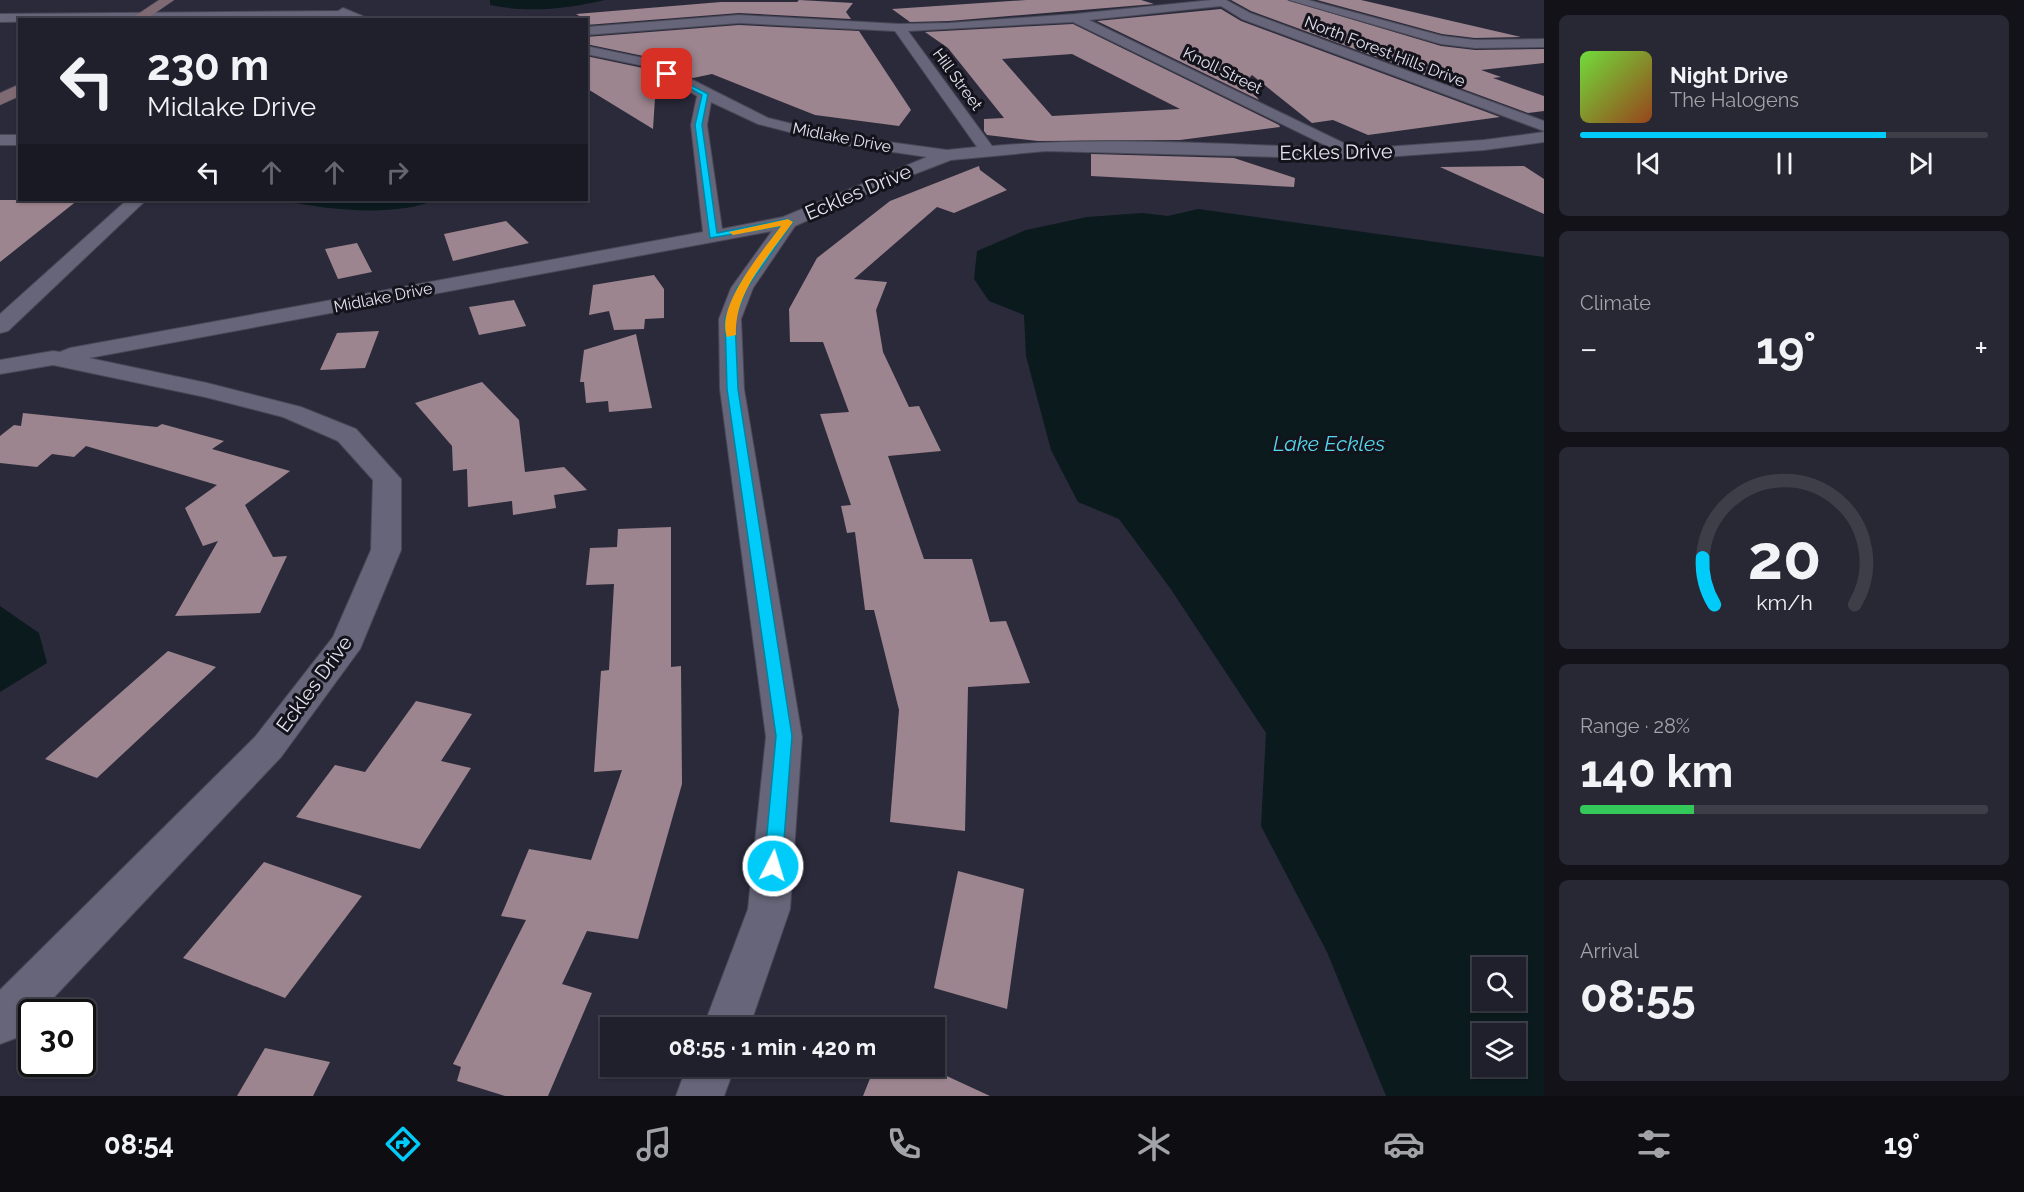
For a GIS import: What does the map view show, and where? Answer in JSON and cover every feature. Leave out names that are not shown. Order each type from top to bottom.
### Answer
[{"type":"street","points":[[137,18],[168,0]]},
{"type":"street","points":[[0,18],[340,16],[359,0]]},
{"type":"street","points":[[1295,0],[1441,40],[1475,44],[1544,43]]},
{"type":"street","points":[[588,31],[739,19],[899,28],[1076,18],[1220,1]]},
{"type":"street","name":"North Forest Hills Drive","points":[[1220,1],[1246,16],[1544,126]]},
{"type":"street","name":"Knoll Street","points":[[1076,18],[1356,154]]},
{"type":"street","name":"Hill Street","points":[[899,28],[988,152]]},
{"type":"street","name":"Midlake Drive","points":[[588,50],[648,63],[762,121],[838,140],[948,155]]},
{"type":"street","points":[[0,100],[18,90]]},
{"type":"street","points":[[705,94],[699,125],[713,236]]},
{"type":"street","name":"Eckles Drive","points":[[730,1017],[769,909],[784,736],[732,389],[730,319],[742,288],[788,222],[875,183],[948,155],[1046,146],[1126,146],[1356,154],[1484,145],[1544,137]]},
{"type":"street","points":[[0,140],[18,140]]},
{"type":"street","points":[[0,326],[136,201]]},
{"type":"street","name":"Midlake Drive","points":[[53,358],[788,222]]},
{"type":"street","name":"Eckles Drive","points":[[0,367],[53,358],[207,390],[292,412],[347,435],[387,479],[386,550],[348,641],[268,747],[0,1022]]},
{"type":"street","points":[[700,1096],[707,1077]]},
{"type":"water","points":[[490,0],[605,0],[562,8],[519,9],[490,5]]},
{"type":"water","points":[[285,201],[432,201],[418,206],[379,210],[316,206]]},
{"type":"water","name":"Lake Eckles","points":[[1198,209],[1544,257],[1544,1096],[1386,1096],[1327,952],[1261,826],[1266,733],[1170,588],[1119,519],[1078,502],[1051,450],[1026,356],[1024,315],[989,301],[974,279],[977,251],[1026,230],[1087,217],[1142,213],[1168,216]]},
{"type":"water","points":[[0,606],[39,633],[47,663],[0,692]]},
{"type":"building","points":[[799,0],[853,3],[846,12],[851,19],[739,13],[588,25],[588,18],[576,14],[721,2],[797,2]]},
{"type":"building","points":[[1026,0],[1141,0],[1154,4],[949,21],[910,22],[892,9]]},
{"type":"building","points":[[1231,0],[1287,0],[1441,46],[1475,50],[1544,49],[1544,63],[1481,70],[1501,77],[1493,78],[1544,96],[1544,111],[1528,113],[1251,11]]},
{"type":"building","points":[[1317,0],[1361,0],[1521,37],[1475,38],[1442,34]]},
{"type":"building","points":[[1221,9],[1241,21],[1500,117],[1368,135],[1333,120],[1312,123],[1252,75],[1245,82],[1259,100],[1097,21]]},
{"type":"building","points":[[1073,24],[1280,127],[1180,140],[1038,141],[987,135],[984,131],[984,119],[1004,118],[948,48],[925,32]],"holes":[[[1072,54],[1180,109],[1052,116],[1002,59]]]},
{"type":"building","points":[[739,25],[859,31],[911,110],[899,126],[815,115],[712,74],[693,78],[653,58],[588,44],[588,37]]},
{"type":"building","points":[[588,56],[643,68],[668,82],[649,85],[655,98],[653,129],[588,89]]},
{"type":"building","points":[[1091,154],[1234,158],[1295,178],[1294,187],[1091,176]]},
{"type":"building","points":[[979,166],[980,170],[1007,190],[954,213],[937,207],[854,279],[887,282],[876,310],[883,352],[909,407],[919,406],[941,451],[888,456],[924,559],[972,559],[990,622],[1006,621],[1030,683],[968,687],[965,831],[890,822],[899,710],[874,610],[865,610],[855,532],[847,533],[841,506],[851,505],[820,414],[849,412],[823,342],[790,342],[789,309],[817,258],[890,201]]},
{"type":"building","points":[[1524,166],[1544,179],[1544,214],[1440,167]]},
{"type":"building","points":[[0,200],[77,201],[0,262]]},
{"type":"building","points":[[506,221],[529,243],[453,261],[444,234]]},
{"type":"building","points":[[357,243],[372,272],[338,279],[325,249]]},
{"type":"building","points":[[654,275],[664,289],[664,318],[645,319],[644,329],[614,330],[609,311],[589,315],[593,285]]},
{"type":"building","points":[[514,300],[526,326],[479,335],[469,307]]},
{"type":"building","points":[[379,331],[365,368],[320,370],[337,333]]},
{"type":"building","points":[[636,334],[652,408],[609,412],[608,401],[586,403],[584,382],[580,382],[584,350]]},
{"type":"building","points":[[482,382],[519,420],[525,472],[564,467],[587,490],[554,495],[556,508],[513,515],[512,501],[468,507],[467,469],[453,471],[452,446],[415,403]]},
{"type":"building","points":[[23,413],[157,427],[162,424],[224,441],[212,449],[290,471],[245,505],[273,557],[287,556],[260,613],[175,616],[218,541],[203,546],[185,508],[217,485],[86,446],[74,457],[52,454],[37,467],[0,463],[0,436],[14,425],[21,426]]},
{"type":"building","points":[[671,527],[671,667],[681,666],[682,784],[638,939],[587,931],[562,984],[592,993],[548,1096],[505,1096],[457,1081],[461,1067],[453,1064],[526,920],[501,916],[529,849],[591,860],[622,770],[594,772],[601,671],[609,670],[614,584],[586,585],[590,548],[617,547],[618,529]]},
{"type":"building","points":[[168,651],[216,667],[97,778],[45,759]]},
{"type":"building","points":[[416,701],[472,714],[441,761],[471,768],[420,849],[296,817],[335,765],[365,772]]},
{"type":"building","points":[[264,862],[362,896],[285,998],[183,958]]},
{"type":"building","points":[[958,871],[1024,889],[1007,1009],[934,988]]},
{"type":"building","points":[[265,1048],[330,1062],[313,1096],[237,1096]]},
{"type":"building","points":[[945,1075],[990,1096],[863,1096],[871,1077]]},
{"type":"slow traffic","points":[[731,335],[730,319],[742,288],[788,222],[733,232]]},
{"type":"route","points":[[667,74],[705,94],[699,125],[713,236],[788,222],[742,288],[730,319],[732,389],[784,736],[773,866]]}]
